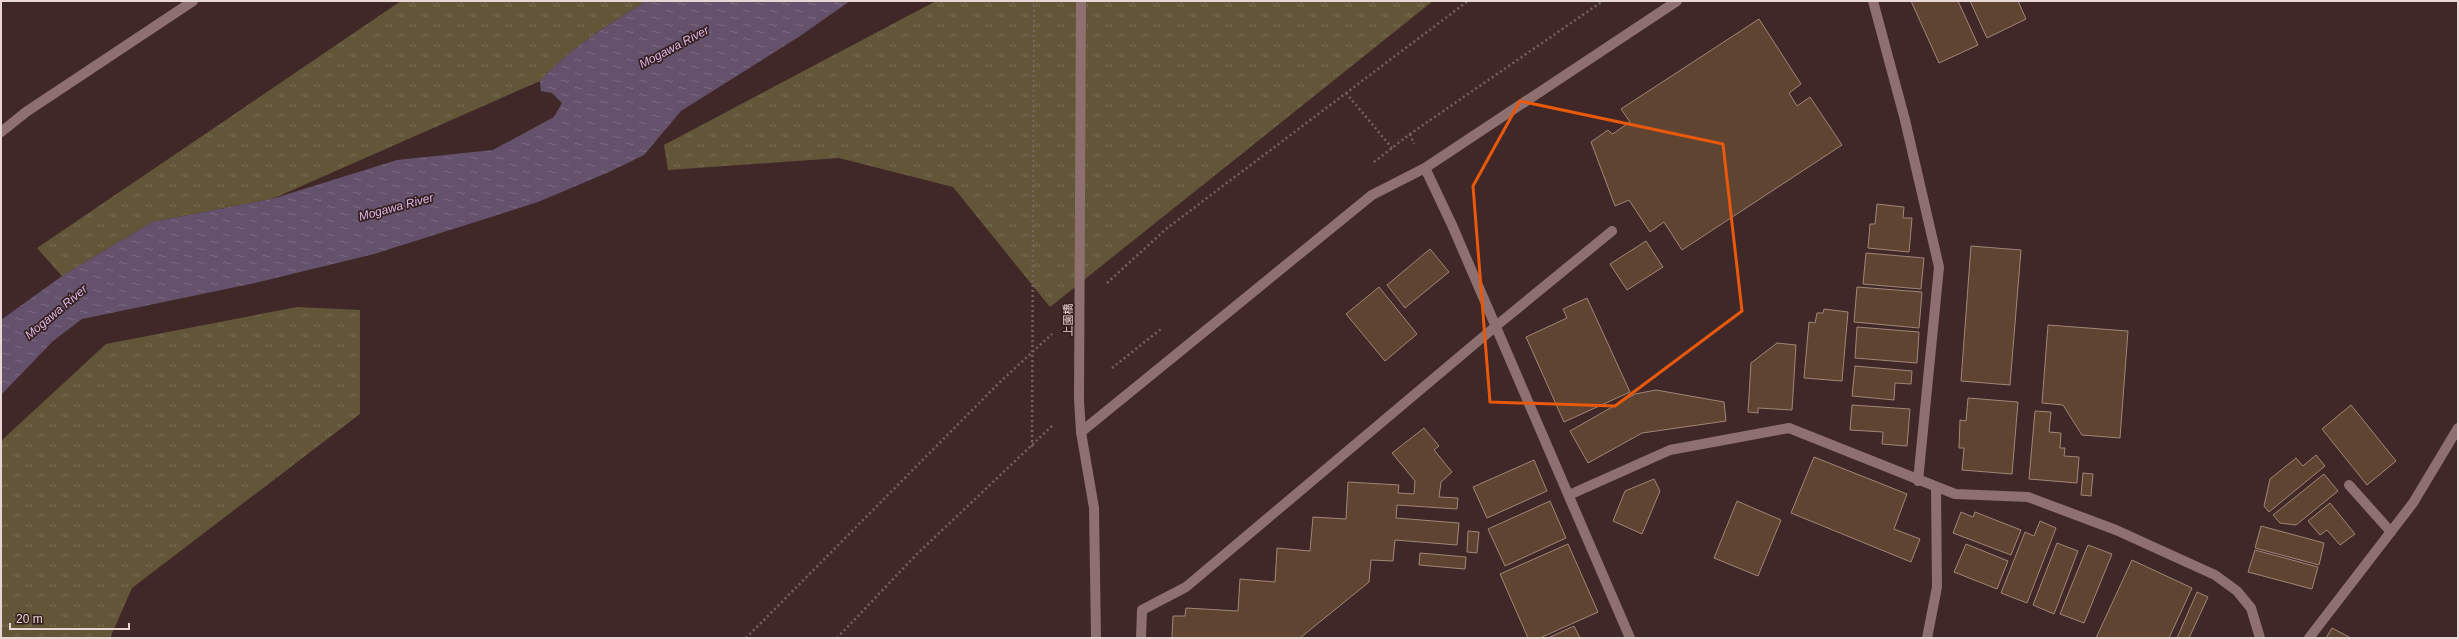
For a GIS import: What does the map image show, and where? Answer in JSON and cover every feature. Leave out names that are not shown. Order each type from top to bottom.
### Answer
[{"type":"street","points":[[1,132],[26,112],[193,1]]},
{"type":"street","name":"上園橋","points":[[1081,1],[1079,400],[1081,432],[1094,508],[1096,638]]},
{"type":"street","points":[[1081,432],[1372,195],[1425,168],[1677,1]]},
{"type":"street","points":[[1873,1],[1905,120],[1939,267],[1918,481]]},
{"type":"street","points":[[1425,168],[1496,326],[1630,638]]},
{"type":"street","points":[[1141,638],[1142,610],[1186,588],[1496,326],[1612,231]]},
{"type":"street","points":[[1569,495],[1670,450],[1789,428],[1918,481],[1955,494],[2028,497],[2116,530],[2215,575],[2236,591],[2251,608],[2260,638]]},
{"type":"street","points":[[2309,638],[2412,504],[2458,428]]},
{"type":"street","points":[[2349,485],[2391,532]]},
{"type":"street","points":[[1927,638],[1937,587],[1936,488]]},
{"type":"path","points":[[1032,447],[1034,1]]},
{"type":"path","points":[[1346,93],[1392,148]]},
{"type":"path","points":[[837,638],[916,555],[1032,447],[1052,426]]},
{"type":"highlighted area","points":[[1520,101],[1723,144],[1742,311],[1615,406],[1490,402],[1473,186]]},
{"type":"green space","points":[[401,1],[646,1],[604,28],[577,48],[540,81],[272,199],[152,222],[62,276],[37,248]]},
{"type":"green space","points":[[936,1],[1433,1],[1050,307],[953,187],[839,158],[668,170],[664,145]]},
{"type":"green space","points":[[297,307],[360,310],[360,414],[132,588],[110,638],[1,638],[1,441],[106,344]]},
{"type":"water","name":"Mogawa River","points":[[646,1],[850,1],[800,36],[681,111],[644,155],[609,172],[538,202],[374,254],[255,283],[82,319],[53,341],[1,395],[1,320],[62,276],[152,222],[272,199],[397,160],[493,150],[554,117],[562,103],[552,93],[541,91],[540,81],[577,48],[604,28]]},
{"type":"building","points":[[1911,1],[1958,1],[1978,45],[1939,63]]},
{"type":"building","points":[[1970,1],[2018,1],[2026,19],[1987,38]]},
{"type":"building","points":[[1759,19],[1801,84],[1789,93],[1797,106],[1810,97],[1842,145],[1682,250],[1664,222],[1650,232],[1629,200],[1615,206],[1591,142],[1608,130],[1612,134],[1630,122],[1621,109]]},
{"type":"building","points":[[1877,204],[1904,207],[1903,218],[1912,218],[1909,252],[1868,248],[1870,224],[1875,224]]},
{"type":"building","points":[[1646,241],[1663,267],[1627,290],[1610,264]]},
{"type":"building","points":[[1971,246],[2021,250],[2010,385],[1961,381]]},
{"type":"building","points":[[1430,249],[1449,272],[1405,308],[1387,285]]},
{"type":"building","points":[[1866,253],[1924,258],[1921,289],[1863,284]]},
{"type":"building","points":[[1379,287],[1417,334],[1385,361],[1346,314]]},
{"type":"building","points":[[1857,287],[1922,292],[1919,328],[1854,322]]},
{"type":"building","points":[[1587,298],[1630,392],[1564,422],[1526,337],[1567,318],[1563,309]]},
{"type":"building","points":[[1824,309],[1848,312],[1842,381],[1804,378],[1809,322],[1815,323],[1817,313],[1823,313]]},
{"type":"building","points":[[2048,325],[2128,331],[2120,438],[2082,435],[2063,405],[2042,403]]},
{"type":"building","points":[[1857,327],[1919,332],[1917,363],[1855,358]]},
{"type":"building","points":[[1777,343],[1796,345],[1792,410],[1758,408],[1758,413],[1748,412],[1751,363]]},
{"type":"building","points":[[1855,366],[1912,371],[1911,384],[1895,383],[1894,400],[1852,396]]},
{"type":"building","points":[[1656,390],[1724,402],[1726,421],[1642,433],[1588,463],[1570,431],[1635,394]]},
{"type":"building","points":[[1968,398],[2018,402],[2012,474],[1962,470],[1964,448],[1959,448],[1960,420],[1966,421]]},
{"type":"building","points":[[1852,405],[1910,409],[1907,446],[1882,444],[1883,432],[1850,430]]},
{"type":"building","points":[[2351,405],[2396,461],[2367,485],[2322,429]]},
{"type":"building","points":[[2035,411],[2051,412],[2049,432],[2061,433],[2060,448],[2065,448],[2064,456],[2079,457],[2077,483],[2029,479]]},
{"type":"building","points":[[1424,428],[1439,446],[1434,450],[1452,472],[1441,482],[1439,497],[1458,498],[1457,509],[1397,505],[1396,518],[1459,523],[1457,545],[1395,540],[1393,561],[1371,560],[1369,582],[1300,638],[1172,638],[1173,616],[1185,616],[1186,608],[1238,611],[1240,579],[1275,582],[1277,548],[1310,551],[1313,517],[1346,519],[1348,482],[1399,485],[1398,493],[1414,494],[1415,481],[1392,453]]},
{"type":"building","points":[[2316,455],[2325,466],[2269,512],[2264,506],[2270,479],[2296,458],[2303,466]]},
{"type":"building","points":[[1814,457],[1907,494],[1894,529],[1920,539],[1911,562],[1791,513]]},
{"type":"building","points":[[1534,460],[1547,491],[1487,518],[1473,487]]},
{"type":"building","points":[[2083,473],[2093,474],[2091,496],[2081,495]]},
{"type":"building","points":[[2324,474],[2338,491],[2296,525],[2280,523],[2273,515]]},
{"type":"building","points":[[1654,479],[1660,491],[1642,534],[1613,521],[1625,491]]},
{"type":"building","points":[[1550,501],[1566,538],[1505,566],[1488,529]]},
{"type":"building","points":[[1737,501],[1781,520],[1758,576],[1714,558]]},
{"type":"building","points":[[2330,503],[2355,534],[2340,545],[2327,530],[2320,535],[2308,521]]},
{"type":"building","points":[[1961,512],[1973,517],[1975,512],[2021,530],[2011,555],[1953,533]]},
{"type":"building","points":[[2040,521],[2056,528],[2027,603],[2001,593],[2025,532],[2034,536]]},
{"type":"building","points":[[2261,526],[2324,543],[2319,565],[2255,548]]},
{"type":"building","points":[[1468,531],[1479,532],[1477,553],[1467,552]]},
{"type":"building","points":[[2057,543],[2078,551],[2054,614],[2033,605]]},
{"type":"building","points":[[1568,544],[1598,612],[1540,638],[1528,638],[1500,574]]},
{"type":"building","points":[[1966,544],[2008,561],[1997,589],[1954,572]]},
{"type":"building","points":[[2088,545],[2112,554],[2084,623],[2060,614]]},
{"type":"building","points":[[2255,550],[2318,567],[2312,589],[2248,572]]},
{"type":"building","points":[[1420,553],[1466,557],[1465,569],[1419,565]]},
{"type":"building","points":[[2132,560],[2192,588],[2169,638],[2096,638]]},
{"type":"building","points":[[2197,592],[2208,597],[2189,638],[2177,638]]},
{"type":"building","points":[[1574,626],[1580,638],[1548,638]]},
{"type":"building","points":[[2332,628],[2351,638],[2326,638]]}]
